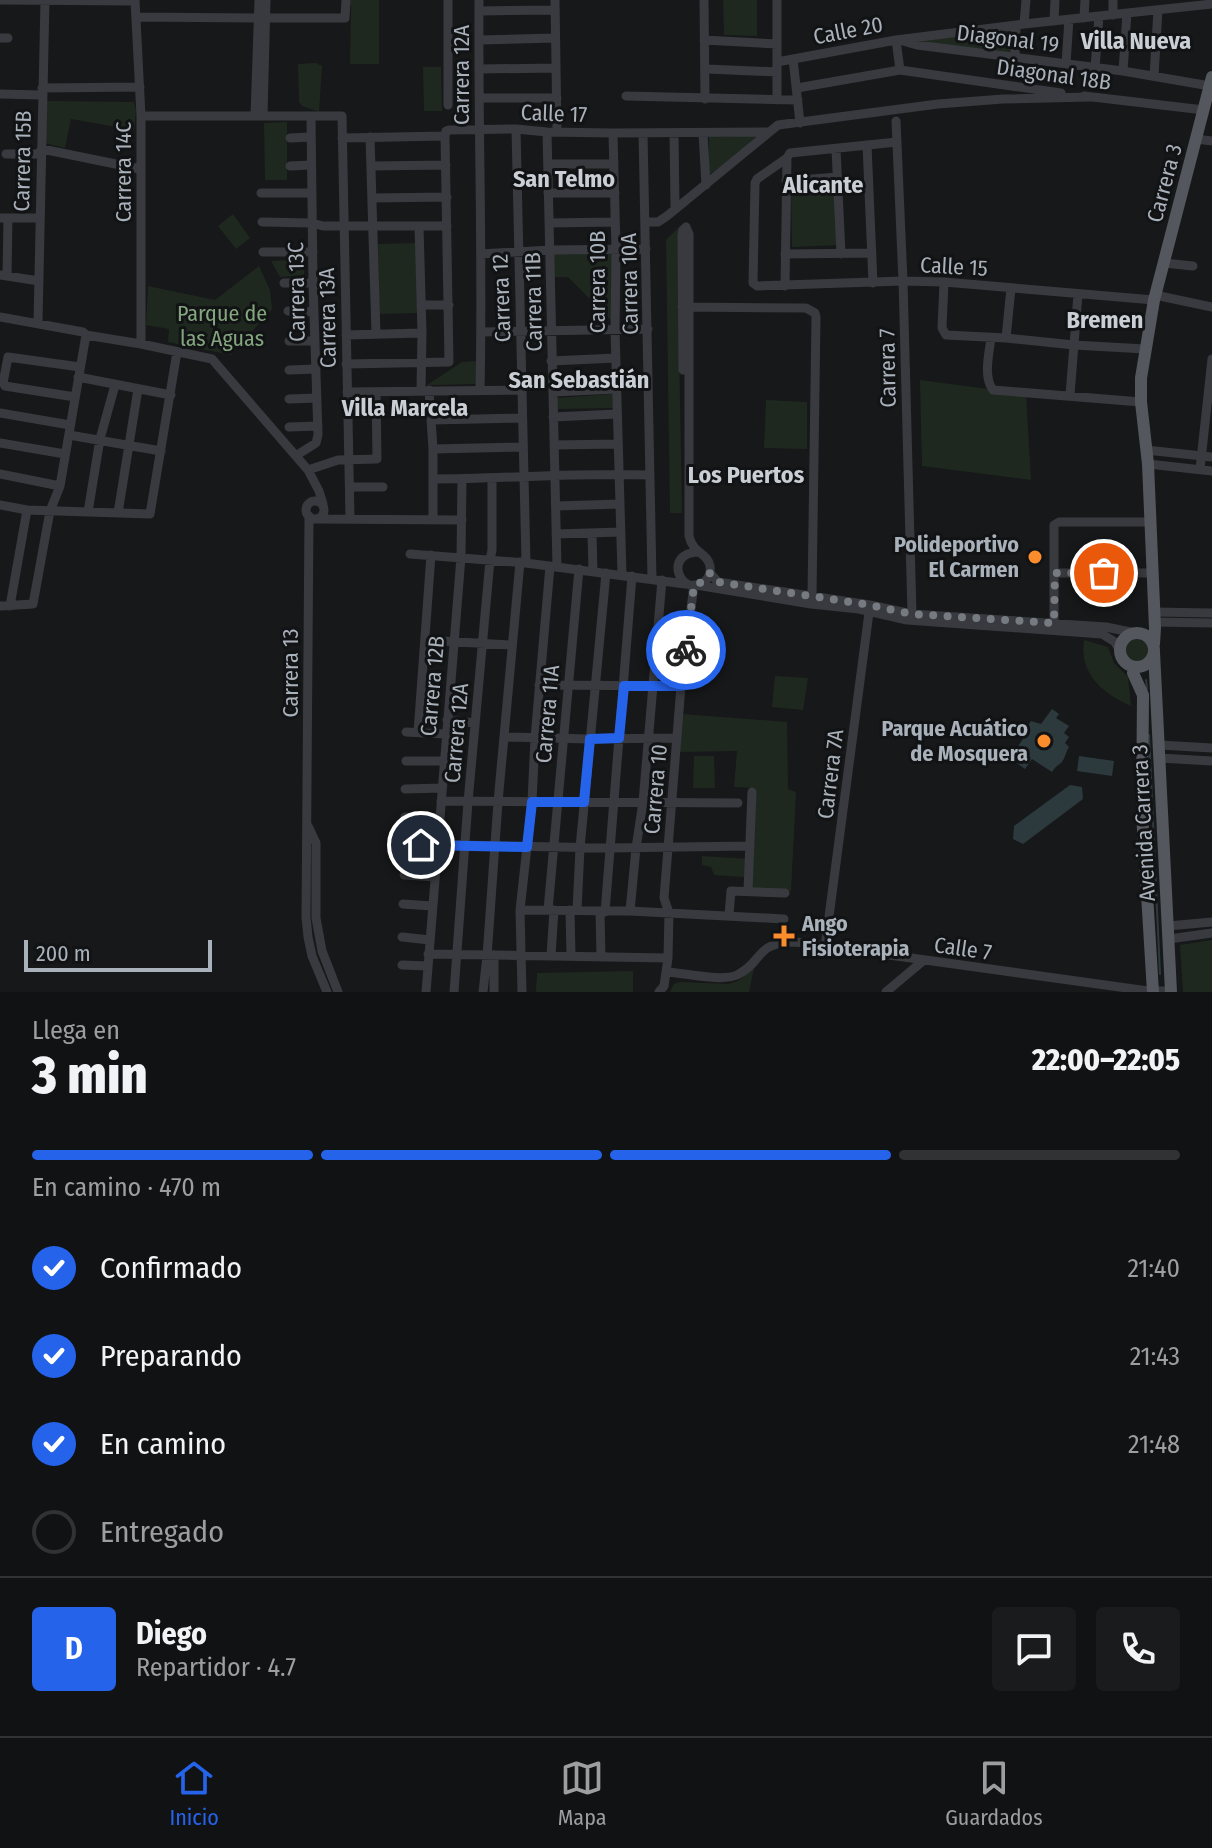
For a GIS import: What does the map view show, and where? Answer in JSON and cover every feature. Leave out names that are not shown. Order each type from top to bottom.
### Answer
[{"type":"main road","name":"Carrera 3","points":[[1155,297],[1211,81]]},
{"type":"main road","name":"Avenida Carrera 3","points":[[1155,297],[1141,378],[1141,402],[1147,457],[1152,573],[1150,632],[1175,932],[1171,992]]},
{"type":"main road","points":[[1150,632],[1147,664],[1134,667],[1124,662],[1120,651],[1125,638],[1150,632]]},
{"type":"main road","name":"Avenida Carrera 3","points":[[1134,667],[1133,673],[1143,695],[1142,813],[1153,992]]},
{"type":"street","points":[[1,0],[135,0]]},
{"type":"street","name":"Carrera 15B","points":[[38,322],[45,0]]},
{"type":"street","name":"Carrera 14C","points":[[135,0],[141,116],[141,344]]},
{"type":"street","points":[[259,0],[262,18]]},
{"type":"street","points":[[259,116],[262,18],[266,0]]},
{"type":"street","points":[[136,17],[345,18],[346,0]]},
{"type":"street","name":"Carrera 12A","points":[[448,0],[448,105]]},
{"type":"street","points":[[704,0],[705,99]]},
{"type":"street","points":[[777,0],[777,100]]},
{"type":"street","points":[[1015,57],[1026,0]]},
{"type":"street","points":[[1054,21],[1055,0]]},
{"type":"street","points":[[1084,18],[1085,0]]},
{"type":"street","points":[[1113,0],[1113,15]]},
{"type":"street","points":[[1141,12],[1142,0]]},
{"type":"street","name":"Calle 20","points":[[706,69],[777,67],[793,59],[896,40],[1158,10],[1172,4],[1205,3]]},
{"type":"street","points":[[479,6],[555,5]]},
{"type":"street","name":"Carrera 11B","points":[[522,992],[520,910],[532,802],[539,685],[556,534],[548,193],[548,164],[557,98],[555,5]]},
{"type":"street","name":"Carrera 12A","points":[[479,6],[480,389]]},
{"type":"street","points":[[1154,76],[1158,10]]},
{"type":"street","points":[[1123,71],[1127,13]]},
{"type":"street","points":[[1095,68],[1099,16]]},
{"type":"street","points":[[1066,64],[1069,19]]},
{"type":"street","points":[[479,40],[555,38]]},
{"type":"street","points":[[704,40],[777,44]]},
{"type":"street","points":[[896,40],[900,70]]},
{"type":"street","name":"Diagonal 19","points":[[896,40],[1211,81]]},
{"type":"street","points":[[793,59],[800,123]]},
{"type":"street","points":[[480,69],[555,68]]},
{"type":"street","name":"Diagonal 18B","points":[[797,88],[900,70],[1204,110]]},
{"type":"street","points":[[0,94],[140,87]]},
{"type":"street","points":[[626,96],[798,100]]},
{"type":"street","points":[[645,222],[658,222],[778,125],[938,104],[1090,97]]},
{"type":"street","points":[[480,98],[557,98]]},
{"type":"street","points":[[141,116],[311,117]]},
{"type":"street","name":"Carrera 13A","points":[[311,117],[342,116],[350,487],[348,519]]},
{"type":"street","name":"Carrera 13C","points":[[311,117],[318,426]]},
{"type":"street","name":"Carrera 7","points":[[896,121],[912,614]]},
{"type":"street","name":"Calle 17","points":[[342,138],[445,136],[449,130],[516,129],[613,133],[768,132]]},
{"type":"street","name":"Carrera 12","points":[[494,992],[491,956],[498,802],[523,562],[516,129]]},
{"type":"street","name":"Carrera 10B","points":[[601,957],[624,686],[627,575],[621,532],[617,414],[613,133]]},
{"type":"street","name":"Carrera 10A","points":[[630,911],[653,686],[657,579],[650,475],[643,133]]},
{"type":"street","points":[[674,133],[675,208]]},
{"type":"street","points":[[703,133],[706,185]]},
{"type":"street","points":[[346,364],[449,362],[445,136]]},
{"type":"street","points":[[290,138],[311,137]]},
{"type":"street","points":[[370,137],[376,334]]},
{"type":"street","points":[[1196,139],[1212,141]]},
{"type":"street","points":[[785,286],[786,181],[790,153],[897,142]]},
{"type":"street","points":[[867,145],[873,283]]},
{"type":"street","points":[[6,154],[38,154],[42,149],[140,169]]},
{"type":"street","points":[[836,149],[841,254]]},
{"type":"street","name":"Calle 15","points":[[787,158],[755,183],[753,283],[757,286],[944,282],[1078,294],[1155,297],[1212,307]]},
{"type":"street","points":[[548,164],[614,164]]},
{"type":"street","points":[[290,166],[311,165]]},
{"type":"street","points":[[371,166],[446,165]]},
{"type":"street","points":[[786,181],[838,177]]},
{"type":"street","points":[[261,193],[312,193]]},
{"type":"street","points":[[548,193],[615,193]]},
{"type":"street","points":[[372,198],[447,197]]},
{"type":"street","points":[[39,218],[4,218],[4,276],[39,281]]},
{"type":"street","points":[[262,222],[447,226]]},
{"type":"street","points":[[549,223],[615,222]]},
{"type":"street","points":[[419,226],[422,362],[432,420],[433,519]]},
{"type":"street","points":[[683,557],[686,504],[682,235],[686,227],[689,234],[685,307]]},
{"type":"street","points":[[481,254],[646,249]]},
{"type":"street","points":[[263,252],[313,252]]},
{"type":"street","points":[[785,254],[872,253]]},
{"type":"street","points":[[1164,263],[1193,266]]},
{"type":"street","points":[[944,282],[942,328],[951,337],[1145,349]]},
{"type":"street","points":[[284,283],[313,283]]},
{"type":"street","points":[[1006,338],[1011,288]]},
{"type":"street","points":[[1070,395],[1078,294]]},
{"type":"street","points":[[421,305],[449,305]]},
{"type":"street","points":[[685,307],[806,308],[815,313],[812,596]]},
{"type":"street","points":[[288,311],[314,312]]},
{"type":"street","points":[[0,317],[38,322],[86,335],[212,359],[309,471],[319,491],[324,513],[312,519]]},
{"type":"street","points":[[482,332],[648,329]]},
{"type":"street","points":[[346,335],[422,333]]},
{"type":"street","points":[[27,510],[5,606],[33,604],[50,511],[60,486],[86,335]]},
{"type":"street","points":[[991,338],[987,379],[993,390],[1141,402]]},
{"type":"street","points":[[289,341],[315,341]]},
{"type":"street","points":[[0,505],[27,510],[150,514],[177,352]]},
{"type":"street","points":[[551,361],[616,358]]},
{"type":"street","points":[[75,397],[5,386],[7,359],[79,372],[115,385],[171,395]]},
{"type":"street","points":[[1147,457],[1212,471],[1208,458],[1212,359]]},
{"type":"street","points":[[289,370],[316,369]]},
{"type":"street","points":[[88,512],[100,439],[115,385]]},
{"type":"street","points":[[118,513],[138,389]]},
{"type":"street","points":[[553,392],[617,389]]},
{"type":"street","points":[[347,392],[521,390]]},
{"type":"street","points":[[309,471],[325,463],[377,459],[376,392]]},
{"type":"street","points":[[289,399],[317,398]]},
{"type":"street","points":[[0,413],[129,446],[161,451]]},
{"type":"street","points":[[553,417],[617,414]]},
{"type":"street","points":[[432,420],[522,418]]},
{"type":"street","points":[[289,427],[318,426],[316,443],[297,455]]},
{"type":"street","points":[[0,443],[65,454]]},
{"type":"street","points":[[554,445],[618,444]]},
{"type":"street","points":[[433,449],[523,447]]},
{"type":"street","points":[[1147,457],[1208,458]]},
{"type":"street","points":[[1200,469],[1208,458]]},
{"type":"street","points":[[309,471],[312,493],[306,509],[312,519]]},
{"type":"street","points":[[433,479],[620,473],[650,475]]},
{"type":"street","points":[[0,474],[60,486]]},
{"type":"street","name":"Carrera 12B","points":[[426,992],[461,557],[462,479]]},
{"type":"street","name":"Carrera 12A","points":[[454,992],[464,846],[492,550],[492,479]]},
{"type":"street","points":[[350,487],[383,487]]},
{"type":"street","points":[[309,503],[316,501],[333,514],[348,519]]},
{"type":"street","points":[[556,506],[620,504]]},
{"type":"street","points":[[686,504],[690,542],[707,558],[711,567],[705,581],[693,585],[683,581],[678,572],[679,561],[687,554],[698,552]]},
{"type":"street","points":[[312,519],[462,520]]},
{"type":"street","name":"Carrera 13","points":[[312,519],[306,904],[312,956],[327,992]]},
{"type":"street","points":[[1054,623],[1056,523],[1150,522]]},
{"type":"street","points":[[556,534],[621,532]]},
{"type":"street","points":[[592,533],[593,571]]},
{"type":"street","points":[[410,554],[523,562],[627,575],[811,604],[869,608],[907,620],[1102,634],[1115,642],[1120,651]]},
{"type":"street","points":[[418,732],[431,555]]},
{"type":"street","name":"Carrera 11A","points":[[551,956],[553,847],[579,569]]},
{"type":"street","points":[[657,579],[678,572]]},
{"type":"street","points":[[571,956],[606,573]]},
{"type":"street","points":[[710,573],[718,582],[912,614],[1150,632],[1212,623]]},
{"type":"street","points":[[1055,573],[1152,573]]},
{"type":"street","name":"Carrera 10","points":[[659,992],[667,972],[669,913],[664,898],[667,848],[693,585]]},
{"type":"street","name":"Carrera 7A","points":[[825,947],[869,608]]},
{"type":"street","points":[[1150,632],[1212,613]]},
{"type":"street","points":[[425,640],[512,645]]},
{"type":"street","points":[[539,685],[681,686]]},
{"type":"street","points":[[447,720],[475,723]]},
{"type":"street","points":[[406,732],[445,734]]},
{"type":"street","points":[[504,737],[677,738]]},
{"type":"street","points":[[1159,752],[1212,748]]},
{"type":"street","points":[[1159,752],[1212,761]]},
{"type":"street","points":[[406,761],[444,761]]},
{"type":"street","points":[[405,789],[442,788]]},
{"type":"street","points":[[748,891],[752,792]]},
{"type":"street","points":[[441,801],[738,803]]},
{"type":"street","points":[[405,817],[440,818]]},
{"type":"street","name":"Carrera 13","points":[[308,826],[316,843],[316,918],[322,951],[338,992]]},
{"type":"street","points":[[404,844],[580,848],[750,846]]},
{"type":"street","points":[[404,875],[435,877]]},
{"type":"street","points":[[729,915],[731,891],[785,893]]},
{"type":"street","points":[[403,904],[432,906]]},
{"type":"street","points":[[520,910],[630,911],[784,919]]},
{"type":"street","points":[[1175,932],[1212,922]]},
{"type":"street","points":[[1175,932],[1212,933]]},
{"type":"street","points":[[402,937],[430,940]]},
{"type":"street","name":"Calle 7","points":[[667,972],[729,977],[741,973],[767,948],[777,943],[796,942],[1171,992]]},
{"type":"street","points":[[428,954],[668,958]]},
{"type":"street","name":"Carrera 12","points":[[483,992],[491,956]]},
{"type":"street","points":[[886,992],[924,960]]},
{"type":"street","points":[[402,965],[428,966]]},
{"type":"green space","points":[[348,0],[379,0],[379,64],[350,64],[351,6]]},
{"type":"green space","points":[[723,0],[757,0],[757,36],[724,35]]},
{"type":"green space","points":[[1013,30],[1012,54],[919,42],[919,41]]},
{"type":"green space","points":[[316,63],[322,66],[319,112],[299,102],[298,64]]},
{"type":"green space","points":[[423,67],[441,67],[442,111],[424,111]]},
{"type":"green space","points":[[45,101],[134,102],[134,130],[71,119],[65,148],[44,143]]},
{"type":"green space","points":[[287,122],[287,180],[265,180],[264,123]]},
{"type":"green space","points":[[762,135],[709,175],[709,137]]},
{"type":"green space","points":[[837,190],[839,245],[792,247],[791,192]]},
{"type":"green space","points":[[233,214],[250,238],[236,249],[218,226]]},
{"type":"green space","points":[[679,227],[682,513],[670,513],[666,240]]},
{"type":"green space","points":[[417,243],[418,313],[379,314],[378,244]]},
{"type":"green space","points":[[613,253],[614,323],[568,277],[554,277],[553,254]]},
{"type":"green space","points":[[304,259],[304,275],[280,277],[271,261]]},
{"type":"green space","name":"Parque de las Aguas","points":[[259,266],[270,290],[272,309],[231,355],[168,342],[169,329],[146,325],[148,286],[215,300]]},
{"type":"green space","points":[[477,361],[477,384],[427,385],[462,362]]},
{"type":"green space","points":[[920,380],[1026,394],[1031,480],[922,466]]},
{"type":"green space","points":[[613,394],[614,408],[556,409],[556,398]]},
{"type":"green space","points":[[766,400],[807,402],[807,449],[764,448]]},
{"type":"green space","points":[[1138,637],[1147,641],[1151,650],[1147,659],[1138,663],[1129,659],[1125,650],[1129,641]]},
{"type":"green space","points":[[1084,640],[1108,647],[1114,663],[1128,677],[1131,706],[1103,689],[1089,673],[1083,652]]},
{"type":"green space","points":[[775,676],[808,678],[803,710],[772,707]]},
{"type":"green space","points":[[682,714],[787,722],[788,789],[796,792],[791,891],[745,888],[744,877],[714,875],[711,867],[702,865],[702,856],[751,859],[754,788],[734,787],[737,751],[679,752]]},
{"type":"green space","points":[[694,756],[714,756],[715,788],[693,788]]},
{"type":"green space","points":[[1212,940],[1212,992],[1183,992],[1180,945]]},
{"type":"green space","points":[[754,968],[749,992],[670,992],[674,984],[680,982],[728,984],[738,981]]},
{"type":"green space","points":[[633,971],[633,992],[536,992],[537,973]]},
{"type":"shaded area","name":"Parque Acuático de Mosquera","points":[[1052,709],[1059,714],[1056,718],[1069,726],[1064,733],[1069,737],[1065,743],[1069,747],[1052,772],[1032,759],[1025,769],[1010,758],[1023,739],[1016,734],[1031,721],[1041,724]]},
{"type":"shaded area","points":[[1079,756],[1114,761],[1112,776],[1077,771]]},
{"type":"shaded area","points":[[1070,785],[1082,787],[1083,799],[1023,844],[1013,839],[1014,826]]},
{"type":"waterway","points":[[1146,680],[1147,689]]},
{"type":"waterway","points":[[1149,735],[1160,974]]},
{"type":"way so far","points":[[686,650],[694,585],[705,581],[710,573],[718,582],[912,614],[1054,623],[1055,573],[1104,573]]},
{"type":"place","name":"Polideportivo El Carmen","points":[[1035,557]]},
{"type":"place","name":"Parque Acuático de Mosquera","points":[[1044,741]]},
{"type":"place","name":"Ango Fisioterapia","points":[[784,936]]},
{"type":"district","name":"Villa Nueva","points":[[1136,41]]},
{"type":"district","name":"San Telmo","points":[[564,179]]},
{"type":"district","name":"Alicante","points":[[823,185]]},
{"type":"district","name":"Bremen","points":[[1105,320]]},
{"type":"district","name":"San Sebastián","points":[[579,380]]},
{"type":"district","name":"Villa Marcela","points":[[405,408]]},
{"type":"district","name":"Los Puertos","points":[[746,475]]},
{"type":"route","points":[[421,845],[527,847],[532,802],[584,802],[590,739],[619,738],[624,686],[681,686],[686,650]]}]
